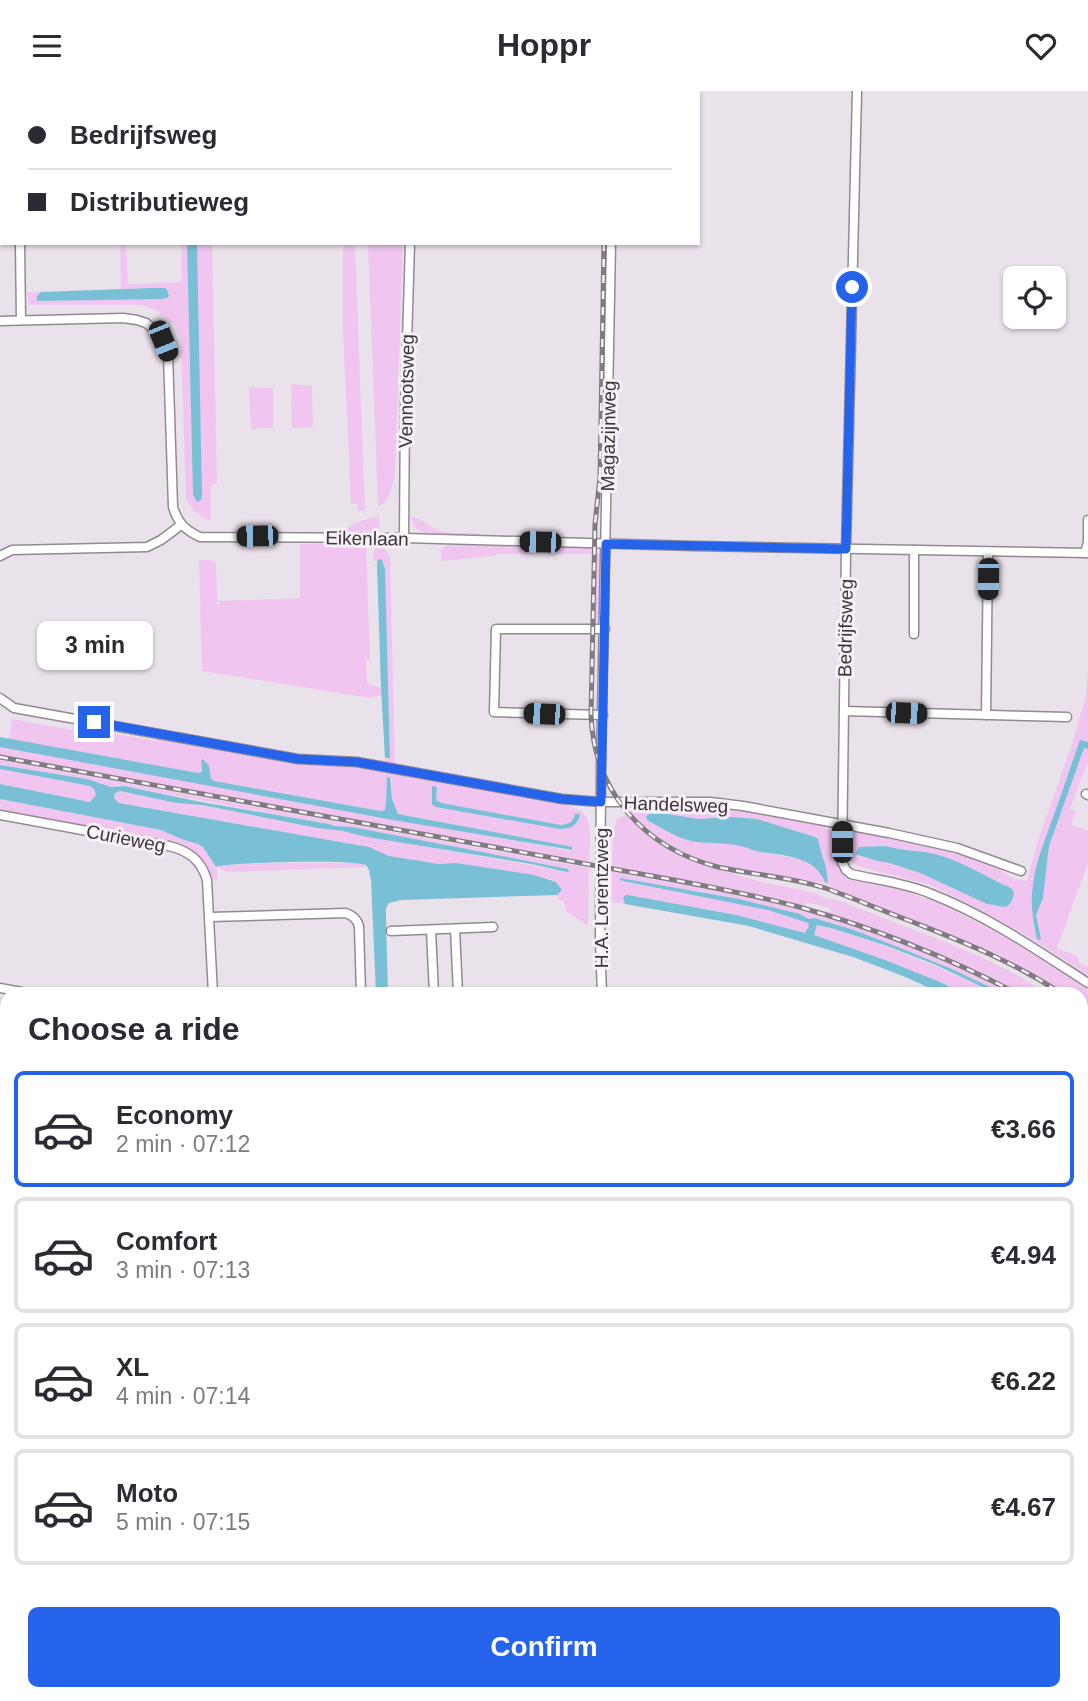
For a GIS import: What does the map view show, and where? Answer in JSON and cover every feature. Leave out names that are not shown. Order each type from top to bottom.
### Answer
[{"type":"street","name":"Bedrijfsweg","points":[[857,91],[842,862],[851,874],[928,892],[963,908],[999,927],[1088,983]]},
{"type":"street","points":[[20,245],[21,320]]},
{"type":"street","name":"Vennootsweg","points":[[404,538],[410,245]]},
{"type":"street","name":"Magazijnweg","points":[[601,802],[611,245]]},
{"type":"street","points":[[0,321],[123,318],[146,323],[155,330],[168,354],[173,507],[181,525],[147,547],[12,550],[0,556]]},
{"type":"street","points":[[1087,553],[1088,520]]},
{"type":"street","name":"Eikenlaan","points":[[181,525],[200,537],[211,538],[404,538],[1087,553]]},
{"type":"street","points":[[914,550],[915,634]]},
{"type":"street","points":[[986,715],[988,552]]},
{"type":"street","points":[[603,715],[494,712],[496,629],[605,629]]},
{"type":"street","name":"Handelsweg","points":[[0,698],[14,708],[298,759],[357,762],[562,799],[720,803],[888,832],[957,848],[1021,871]]},
{"type":"street","points":[[844,711],[1066,717]]},
{"type":"street","name":"H.A. Lorentzweg","points":[[601,802],[602,987]]},
{"type":"street","name":"Curieweg","points":[[0,814],[187,852],[200,863],[205,873],[213,987]]},
{"type":"street","points":[[210,917],[352,915],[359,926],[361,987]]},
{"type":"street","points":[[391,931],[493,927]]},
{"type":"street","points":[[455,929],[458,987]]},
{"type":"street","points":[[431,930],[434,987]]},
{"type":"shaded area","points":[[120,245],[126,245],[128,284],[182,282],[181,245],[187,245],[193,495],[195,499],[201,500],[197,245],[212,245],[217,484],[211,485],[211,521],[196,513],[186,499],[181,342],[175,325],[155,310],[142,305],[31,305],[28,303],[27,292],[41,292],[37,301],[167,298],[165,288],[121,289]]},
{"type":"shaded area","points":[[343,245],[355,245],[365,511],[358,510],[358,504],[351,504],[343,329]]},
{"type":"shaded area","points":[[368,245],[403,245],[395,472],[388,497],[378,507]]},
{"type":"shaded area","points":[[291,384],[312,386],[313,427],[292,428]]},
{"type":"shaded area","points":[[249,387],[273,388],[273,428],[251,429]]},
{"type":"shaded area","points":[[379,516],[380,531],[338,534],[363,520]]},
{"type":"shaded area","points":[[411,517],[419,518],[437,530],[480,533],[479,537],[425,533],[415,527]]},
{"type":"shaded area","points":[[300,544],[366,544],[370,659],[366,661],[367,683],[381,688],[381,695],[370,698],[202,671],[199,560],[216,563],[218,609],[219,601],[300,598]]},
{"type":"shaded area","points":[[447,545],[541,547],[541,554],[498,554],[441,561],[441,549]]},
{"type":"shaded area","points":[[376,547],[384,547],[390,557],[395,764],[380,761],[390,758],[385,569],[382,560],[373,561]]},
{"type":"shaded area","points":[[548,547],[593,549],[592,554],[548,554]]},
{"type":"shaded area","points":[[597,552],[601,558],[601,619],[595,625]]},
{"type":"shaded area","points":[[1088,667],[1088,742],[1080,741],[1073,759],[1034,878],[1032,900],[1037,939],[1041,939],[1036,915],[1043,898],[1049,846],[1084,747],[1088,749],[1088,761],[1070,809],[1076,811],[1071,824],[1088,831],[1088,863],[1057,948],[1077,956],[1080,964],[1088,967],[1088,975],[1027,936],[930,885],[857,866],[848,859],[848,838],[854,832],[863,832],[965,856],[992,865],[1013,878],[1027,881],[1086,696]],"holes":[[[859,847],[935,854],[964,865],[1011,888],[1012,901],[1009,905],[998,907],[987,904],[920,873],[855,853]]]},
{"type":"shaded area","points":[[12,719],[72,730],[74,723],[77,727],[156,741],[157,738],[296,763],[366,768],[565,805],[581,811],[588,821],[589,862],[0,755],[0,747],[571,851],[572,847],[398,814],[392,799],[391,778],[387,778],[386,806],[385,810],[381,811],[214,781],[211,779],[210,770],[201,763],[202,773],[198,773],[9,739]]},
{"type":"shaded area","points":[[0,760],[589,868],[588,926],[566,911],[564,901],[558,900],[560,891],[556,882],[550,879],[489,868],[389,856],[376,850],[328,840],[119,803],[114,798],[115,793],[120,791],[569,872],[565,868],[117,785],[111,787],[87,779],[0,765]]},
{"type":"shaded area","points":[[0,769],[90,786],[96,795],[90,802],[0,784]]},
{"type":"shaded area","points":[[0,799],[161,830],[203,847],[216,867],[277,863],[362,863],[367,867],[227,872],[217,867],[217,880],[211,878],[197,856],[181,845],[0,811]]},
{"type":"shaded area","points":[[641,806],[714,807],[826,826],[837,845],[838,868],[847,879],[901,890],[939,903],[1005,937],[1085,987],[1055,987],[998,954],[831,886],[717,864],[686,854],[656,837],[628,811]],"holes":[[[668,814],[698,819],[757,819],[815,837],[818,840],[827,882],[819,870],[800,859],[760,852],[739,845],[687,840],[648,820],[646,816]]]},
{"type":"shaded area","points":[[624,813],[654,840],[684,858],[757,881],[815,893],[821,896],[820,902],[822,897],[841,901],[973,954],[1037,987],[1010,987],[926,949],[821,911],[831,912],[827,907],[805,902],[805,905],[814,909],[738,890],[612,866],[613,832],[617,819],[625,815]]},
{"type":"shaded area","points":[[612,871],[741,896],[810,913],[870,932],[998,987],[989,987],[854,930],[809,919],[800,914],[717,895],[619,879],[769,910],[807,922],[809,926],[806,932],[802,933],[736,915],[628,895],[623,898],[625,904],[612,902]]},
{"type":"shaded area","points":[[817,925],[844,932],[981,987],[950,987],[885,960],[815,936]]},
{"type":"water","points":[[187,245],[197,245],[201,500],[197,502],[193,495]]},
{"type":"water","points":[[165,288],[169,296],[161,299],[37,301],[41,292]]},
{"type":"water","points":[[380,559],[385,569],[390,758],[385,758],[381,688],[377,566]]},
{"type":"water","points":[[0,737],[198,773],[202,772],[203,759],[209,766],[211,779],[214,781],[381,811],[385,810],[387,778],[390,777],[392,799],[398,814],[568,846],[572,847],[572,850],[393,820],[0,747]]},
{"type":"water","points":[[1080,740],[1088,742],[1088,749],[1084,748],[1049,846],[1043,898],[1036,915],[1041,939],[1039,940],[1032,906],[1036,869]]},
{"type":"water","points":[[0,765],[87,779],[111,787],[124,786],[201,802],[352,827],[568,869],[569,872],[202,805],[176,803],[120,791],[115,793],[114,798],[119,803],[369,847],[389,856],[534,875],[556,882],[562,890],[557,895],[401,900],[389,903],[386,908],[388,987],[376,987],[371,880],[366,865],[292,862],[216,867],[203,847],[161,830],[0,799],[0,784],[90,802],[96,795],[90,786],[0,769]]},
{"type":"water","points":[[432,786],[437,787],[436,800],[441,803],[561,825],[570,822],[575,814],[580,814],[573,826],[560,829],[436,807],[432,804]]},
{"type":"water","points":[[650,814],[698,819],[757,819],[815,837],[818,839],[828,881],[825,882],[814,867],[798,859],[734,845],[685,839],[647,820],[646,816]]},
{"type":"water","points":[[886,846],[935,854],[955,861],[1011,888],[1014,893],[1012,900],[1004,907],[987,904],[920,873],[855,854],[859,847]]},
{"type":"water","points":[[620,880],[739,899],[800,914],[809,919],[814,918],[908,951],[990,987],[982,987],[936,965],[831,928],[817,925],[814,935],[950,987],[927,987],[853,957],[749,926],[625,904],[623,898],[628,895],[736,915],[805,933],[809,926],[808,923],[768,910]]},
{"type":"railway","points":[[604,245],[600,477],[595,524],[591,715],[594,743],[613,792],[628,813],[646,831],[691,858],[718,867],[828,889],[992,955],[1050,987]]},
{"type":"railway","points":[[0,757],[768,899],[883,934],[1004,987]]},
{"type":"route","points":[[94,722],[298,759],[344,760],[562,799],[601,802],[606,544],[846,549],[852,287]]}]
